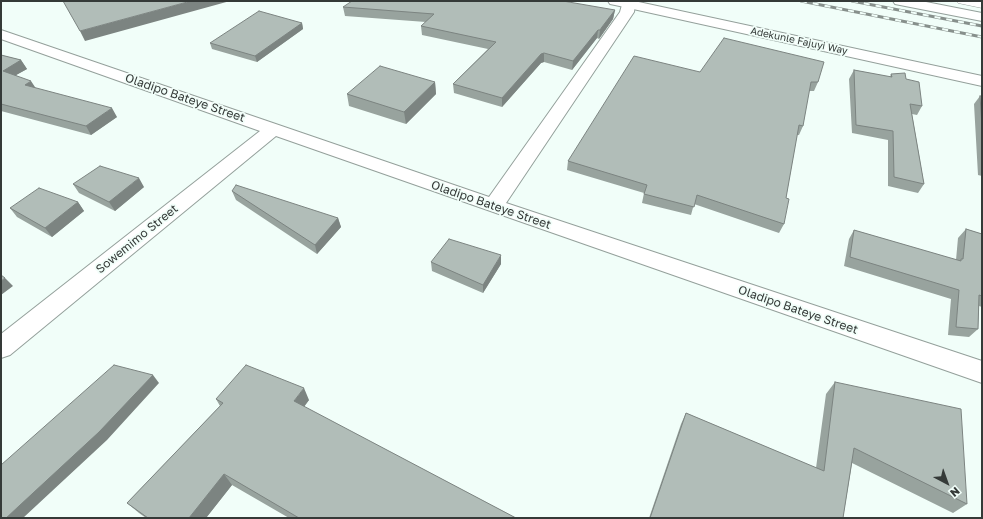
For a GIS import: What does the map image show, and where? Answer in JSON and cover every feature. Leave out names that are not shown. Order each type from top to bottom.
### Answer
[{"type":"main road","points":[[900,1],[982,17]]},
{"type":"main road","points":[[493,206],[627,12],[622,2]]},
{"type":"main road","name":"Adekunle Fajuyi Way","points":[[622,2],[982,81]]},
{"type":"main road","name":"Oladipo Bateye Street","points":[[1,34],[493,206],[982,372]]},
{"type":"main road","name":"Sowemimo Street","points":[[1,348],[274,129]]},
{"type":"lane","points":[[961,1],[982,5]]},
{"type":"building","points":[[63,1],[191,1],[80,31]]},
{"type":"building","points":[[352,1],[563,1],[615,10],[573,61],[544,53],[541,54],[502,98],[453,84],[496,42],[421,26],[434,14],[343,7]]},
{"type":"building","points":[[259,11],[302,23],[255,56],[210,43]]},
{"type":"building","points":[[724,38],[824,62],[818,82],[811,82],[803,126],[799,125],[786,198],[789,199],[784,224],[697,195],[694,207],[644,194],[647,185],[568,161],[634,56],[700,72]]},
{"type":"building","points":[[1,55],[21,60],[3,71],[31,81],[25,85],[112,108],[86,126],[1,104]]},
{"type":"building","points":[[380,66],[435,82],[404,112],[347,94]]},
{"type":"building","points":[[854,70],[892,77],[891,74],[905,73],[906,79],[919,82],[922,106],[910,104],[924,184],[894,177],[893,131],[856,125]]},
{"type":"building","points":[[980,96],[982,96],[982,126]]},
{"type":"building","points":[[100,166],[139,178],[109,202],[73,184]]},
{"type":"building","points":[[236,185],[338,218],[315,245],[232,191]]},
{"type":"building","points":[[39,188],[78,202],[45,228],[10,208]]},
{"type":"building","points":[[966,229],[982,234],[982,296],[979,295],[978,329],[956,327],[959,290],[850,257],[854,230],[961,261],[961,259],[963,259]]},
{"type":"building","points":[[449,239],[501,255],[483,285],[431,262]]},
{"type":"building","points":[[1,275],[5,278],[1,281]]},
{"type":"building","points":[[114,365],[153,375],[99,432],[6,518],[1,518],[1,465]]},
{"type":"building","points":[[246,365],[304,388],[294,401],[516,518],[299,518],[224,474],[189,518],[148,518],[127,503],[223,403],[216,399]]},
{"type":"building","points":[[835,382],[961,409],[967,504],[854,448],[843,518],[650,518],[686,413],[824,471]]},
{"type":"railway","points":[[801,1],[982,37]]},
{"type":"railway","points":[[852,1],[982,26]]}]
